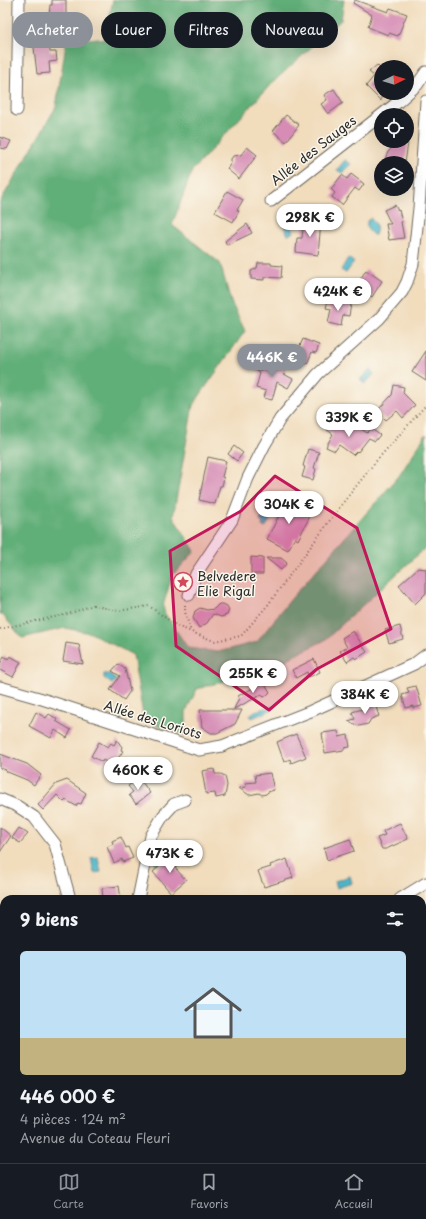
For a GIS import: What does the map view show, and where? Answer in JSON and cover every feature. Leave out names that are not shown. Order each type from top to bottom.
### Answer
[{"type":"street","points":[[17,110],[20,0]]},
{"type":"street","name":"Allée des Sauges","points":[[271,201],[398,102],[417,85],[426,72]]},
{"type":"street","points":[[189,595],[196,574],[232,520],[248,478],[280,419],[318,374],[379,319],[402,292],[407,282],[413,264],[426,101]]},
{"type":"street","name":"Allée des Loriots","points":[[0,687],[39,698],[199,750],[222,746],[311,711],[414,664],[426,655]]},
{"type":"street","points":[[0,799],[17,806],[34,817],[55,844],[69,895]]},
{"type":"street","points":[[139,895],[151,836],[163,816],[174,804],[185,800]]},
{"type":"street","points":[[406,895],[426,883]]},
{"type":"path","points":[[0,629],[68,614],[93,605],[118,611],[149,606],[178,626],[214,641],[242,636],[267,606],[342,504],[377,460],[426,405]]},
{"type":"path","points":[[189,595],[185,606],[185,612],[191,632]]},
{"type":"highlighted area","points":[[275,476],[357,528],[391,629],[317,669],[269,710],[176,646],[170,551],[241,511]]},
{"type":"green space","points":[[113,0],[344,0],[341,20],[338,23],[338,12],[251,12],[251,48],[310,48],[270,85],[192,171],[172,225],[220,263],[231,302],[245,331],[193,405],[173,517],[195,551],[172,576],[163,606],[165,614],[188,648],[218,652],[257,642],[291,599],[399,476],[426,434],[426,547],[325,640],[272,667],[197,689],[186,711],[186,735],[144,721],[133,655],[91,633],[65,628],[22,638],[2,614],[0,614],[0,202],[56,107],[65,48],[93,48],[93,39],[101,39],[101,48],[166,48],[166,12],[111,12]]},
{"type":"water","points":[[345,160],[351,164],[342,173],[337,170]]},
{"type":"water","points":[[370,218],[376,225],[375,235],[369,231],[367,227],[367,221]]},
{"type":"water","points":[[289,221],[294,232],[288,235],[283,223]]},
{"type":"water","points":[[348,258],[354,262],[346,273],[341,270]]},
{"type":"water","points":[[370,369],[374,374],[365,384],[360,380]]},
{"type":"water","points":[[343,408],[348,411],[340,423],[335,419]]},
{"type":"water","points":[[268,508],[275,512],[265,528],[262,526],[263,523],[260,521]]},
{"type":"water","points":[[104,674],[110,674],[116,680],[112,684],[104,678]]},
{"type":"water","points":[[272,706],[273,709],[252,718],[250,715],[255,711]]},
{"type":"water","points":[[163,848],[168,855],[157,865],[152,859]]},
{"type":"water","points":[[98,857],[101,872],[94,873],[91,858]]},
{"type":"water","points":[[350,876],[352,883],[337,888],[335,881]]},
{"type":"building","points":[[52,0],[66,0],[66,12],[49,12],[50,5],[52,5]]},
{"type":"building","points":[[355,0],[388,12],[390,8],[407,14],[398,36],[389,33],[388,35],[368,27],[372,15],[353,3]]},
{"type":"building","points":[[34,48],[49,48],[50,52],[56,52],[57,61],[49,62],[50,73],[37,74]]},
{"type":"building","points":[[374,68],[374,76],[369,72]]},
{"type":"building","points":[[374,76],[374,94],[366,86]]},
{"type":"building","points":[[334,89],[343,103],[328,114],[321,104],[327,100],[324,95]]},
{"type":"building","points":[[286,115],[299,125],[286,142],[273,131]]},
{"type":"building","points":[[0,137],[11,141],[7,149],[0,148]]},
{"type":"building","points":[[247,147],[257,155],[239,179],[227,169],[233,156],[241,155]]},
{"type":"building","points":[[392,148],[407,148],[406,156],[386,156]]},
{"type":"building","points":[[351,174],[364,184],[359,191],[355,188],[342,205],[332,197],[335,193],[331,189],[342,175],[347,179]]},
{"type":"building","points":[[227,191],[243,200],[237,210],[239,211],[233,222],[215,212]]},
{"type":"building","points":[[395,205],[398,211],[399,210],[404,238],[389,240],[386,224],[391,224],[384,210]]},
{"type":"building","points":[[304,220],[321,222],[318,255],[296,252],[297,238],[302,238]]},
{"type":"building","points":[[247,224],[252,233],[227,245],[225,241]]},
{"type":"building","points":[[258,263],[271,263],[271,265],[282,266],[281,278],[264,277],[264,280],[251,279],[251,271],[257,268]]},
{"type":"building","points":[[366,270],[382,281],[372,297],[356,286]]},
{"type":"building","points":[[328,300],[351,304],[349,316],[343,315],[341,326],[328,323],[331,309],[326,308]]},
{"type":"building","points":[[303,339],[319,345],[316,353],[312,352],[307,364],[294,359]]},
{"type":"building","points":[[426,351],[426,381],[412,372]]},
{"type":"building","points":[[263,357],[286,370],[284,374],[293,379],[288,388],[277,382],[272,400],[264,398],[266,391],[256,388],[260,373],[256,370],[261,370],[262,366],[259,365]]},
{"type":"building","points":[[394,385],[404,387],[403,393],[415,405],[403,418],[397,411],[386,420],[377,411],[392,395]]},
{"type":"building","points":[[333,421],[349,431],[354,424],[367,433],[371,429],[380,435],[375,441],[369,438],[358,452],[357,451],[353,455],[339,445],[335,451],[326,447],[333,434],[327,430]]},
{"type":"building","points":[[234,446],[243,453],[237,461],[228,454]]},
{"type":"building","points":[[308,449],[319,452],[314,468],[316,469],[313,480],[302,477],[305,467],[303,466]]},
{"type":"building","points":[[208,457],[226,461],[222,477],[224,478],[222,486],[220,486],[215,504],[199,500]]},
{"type":"building","points":[[288,498],[306,507],[302,514],[309,518],[298,540],[295,538],[288,550],[267,539]]},
{"type":"building","points":[[251,557],[263,558],[263,574],[251,574]]},
{"type":"building","points":[[266,558],[281,558],[287,563],[281,570]]},
{"type":"building","points":[[418,568],[426,569],[426,593],[415,604],[399,585]]},
{"type":"building","points":[[219,604],[227,606],[229,610],[227,615],[221,617],[213,614],[207,623],[199,628],[193,618],[195,611],[200,608],[207,610],[214,609]]},
{"type":"building","points":[[400,626],[403,639],[389,643],[385,630]]},
{"type":"building","points":[[353,631],[367,652],[356,659],[354,657],[347,662],[340,651],[347,647],[342,638]]},
{"type":"building","points":[[66,643],[79,645],[83,664],[63,661]]},
{"type":"building","points":[[4,656],[8,659],[10,656],[21,662],[13,677],[0,670],[0,664]]},
{"type":"building","points":[[314,659],[320,672],[309,677],[307,672],[296,678],[292,670]]},
{"type":"building","points":[[118,664],[125,669],[130,691],[124,700],[110,690],[120,676],[112,671]]},
{"type":"building","points":[[264,682],[270,692],[267,695],[264,697],[261,695],[234,709],[239,698],[238,696]]},
{"type":"building","points":[[416,686],[422,706],[406,708],[402,695],[409,693],[407,688]]},
{"type":"building","points":[[375,704],[379,716],[371,719],[368,724],[359,726],[348,721],[355,719],[352,712],[366,708],[365,706]]},
{"type":"building","points":[[200,710],[242,710],[235,724],[217,733],[211,733],[202,727]]},
{"type":"building","points":[[36,712],[46,718],[49,714],[57,719],[56,721],[71,730],[67,738],[55,730],[51,738],[29,726]]},
{"type":"building","points":[[338,731],[339,737],[348,735],[350,747],[344,748],[344,750],[325,753],[322,733]]},
{"type":"building","points":[[296,734],[306,757],[291,763],[290,759],[284,762],[277,742]]},
{"type":"building","points":[[117,740],[122,747],[121,750],[123,751],[113,766],[103,760],[102,762],[91,756],[99,742],[108,747],[111,743],[114,745]]},
{"type":"building","points":[[0,754],[27,764],[41,775],[34,785],[27,780],[5,771],[6,770],[0,768]]},
{"type":"building","points":[[214,769],[215,774],[225,776],[227,785],[225,796],[216,798],[215,793],[206,794],[202,771]]},
{"type":"building","points":[[270,773],[274,790],[266,794],[262,795],[259,793],[249,795],[239,788],[246,787],[245,783],[256,782],[255,775]]},
{"type":"building","points":[[139,778],[150,793],[136,804],[129,795],[133,792],[128,786]]},
{"type":"building","points":[[67,780],[86,793],[81,804],[78,803],[76,806],[66,800],[64,802],[57,795],[43,810],[38,805],[56,784]]},
{"type":"building","points":[[400,823],[408,839],[386,849],[382,849],[377,838],[385,835],[383,831]]},
{"type":"building","points":[[0,827],[11,836],[0,852]]},
{"type":"building","points":[[19,828],[28,834],[20,843],[12,838]]},
{"type":"building","points":[[121,837],[133,858],[123,862],[122,859],[114,863],[107,847],[113,844],[112,841]]},
{"type":"building","points":[[350,839],[354,851],[327,860],[324,848]]},
{"type":"building","points":[[172,855],[180,864],[175,868],[186,880],[171,893],[153,872]]},
{"type":"building","points":[[287,859],[293,878],[264,887],[258,871],[271,867],[270,865]]},
{"type":"building","points":[[119,886],[120,895],[103,895],[102,888]]},
{"type":"place","name":"Belvedere Elie Rigal","points":[[183,582]]}]
